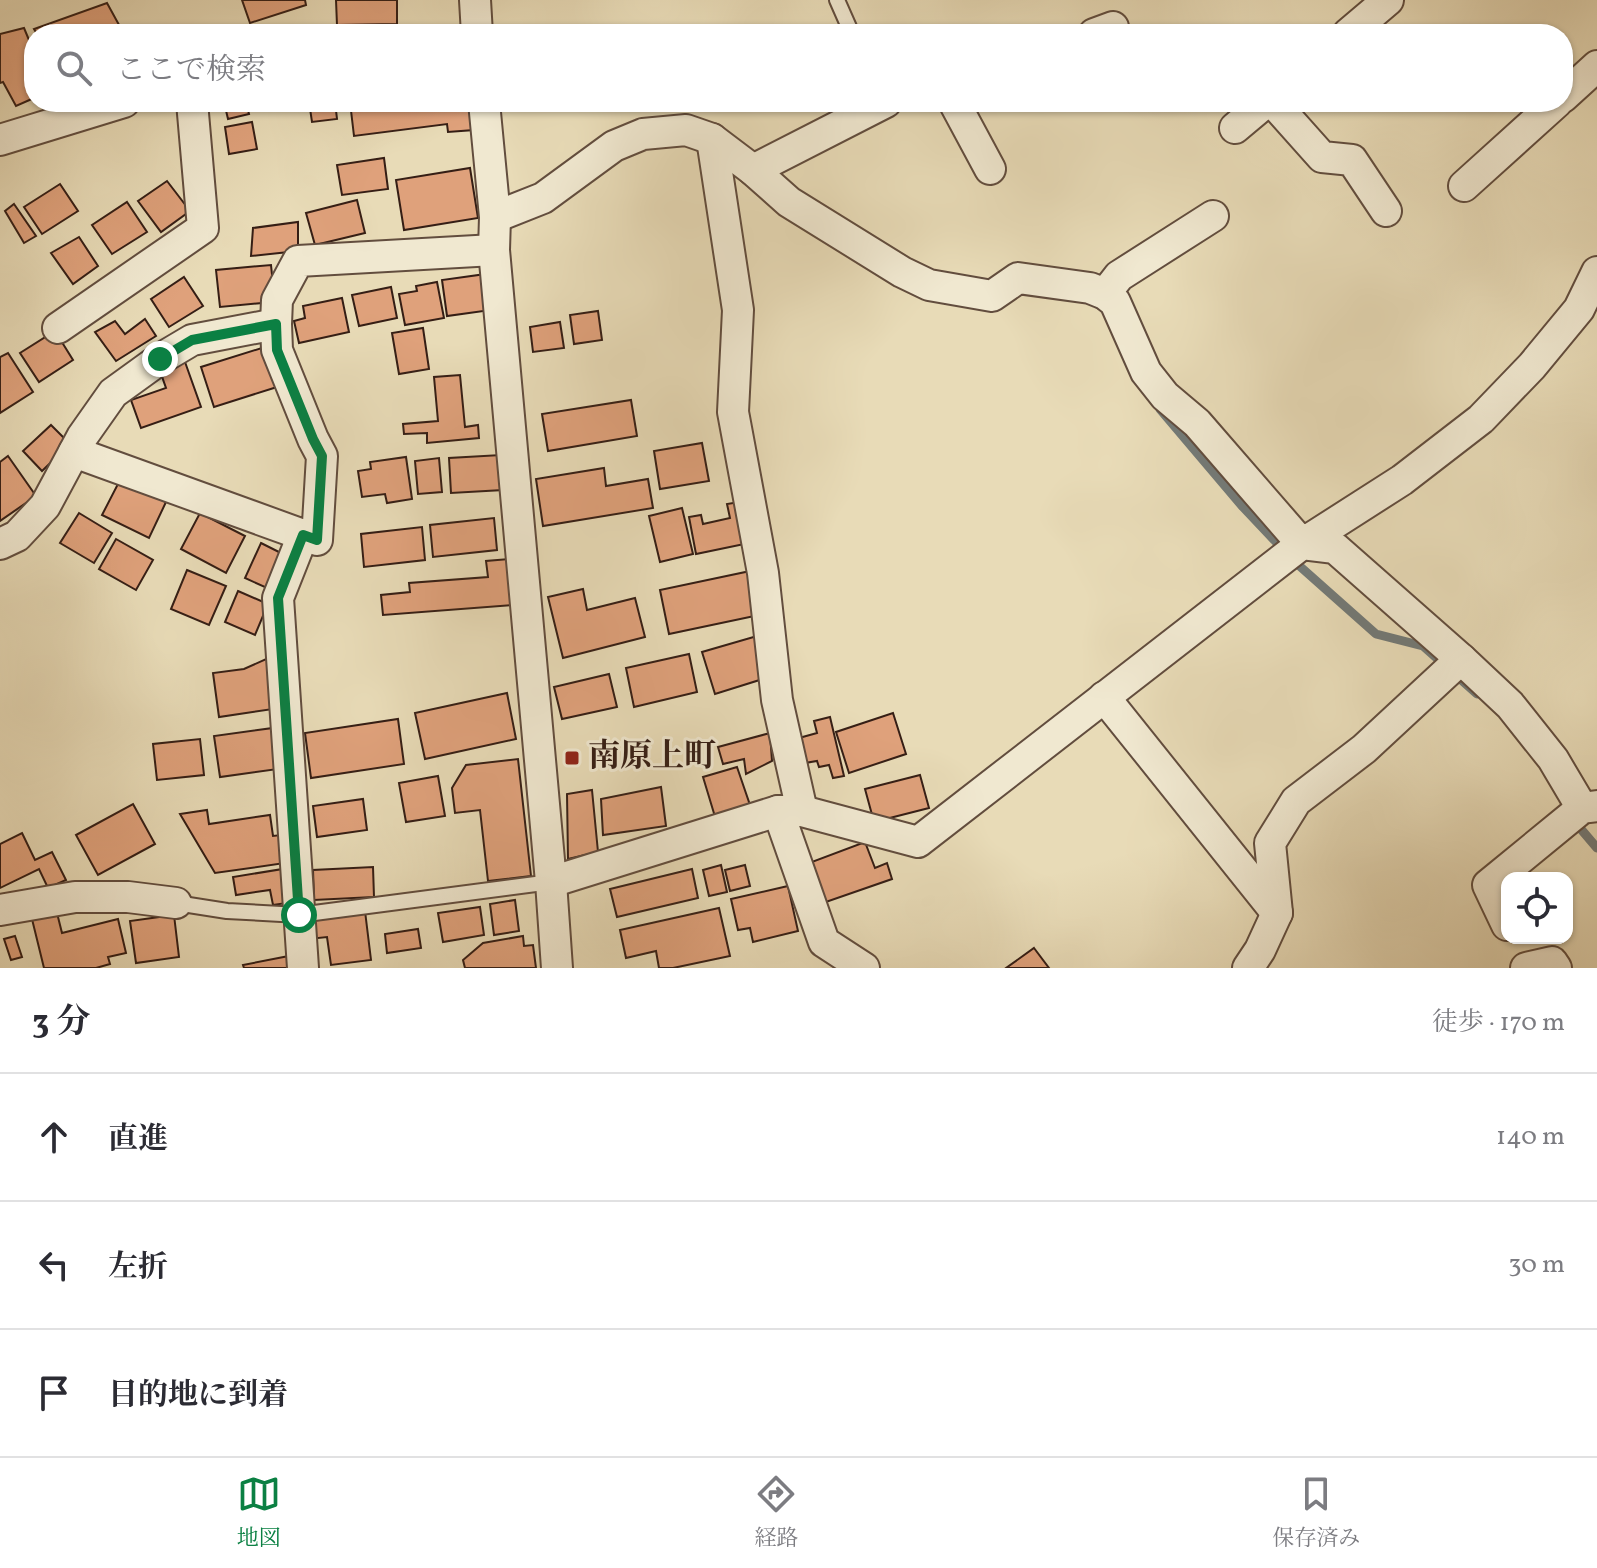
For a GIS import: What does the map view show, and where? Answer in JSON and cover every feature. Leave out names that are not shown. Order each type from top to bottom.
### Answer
[{"type":"street","points":[[475,0],[476,24]]},
{"type":"street","points":[[1360,24],[1388,0]]},
{"type":"street","points":[[1573,88],[1597,66]]},
{"type":"street","points":[[0,140],[91,112]]},
{"type":"street","points":[[58,328],[203,228],[193,112]]},
{"type":"street","points":[[485,112],[495,217],[494,250],[557,968]]},
{"type":"street","points":[[753,170],[866,112]]},
{"type":"street","points":[[959,112],[990,169]]},
{"type":"street","points":[[1235,128],[1254,112]]},
{"type":"street","points":[[1282,112],[1322,157],[1352,160],[1386,211]]},
{"type":"street","points":[[1464,186],[1546,112]]},
{"type":"street","points":[[495,217],[543,198],[614,146],[643,134],[686,130],[712,139],[789,202],[902,272],[929,285],[992,296],[1018,278],[1090,288],[1105,294],[1115,302],[1146,372],[1165,396],[1197,423],[1291,552]]},
{"type":"street","points":[[712,139],[738,310],[733,412],[763,573],[790,811],[824,942],[864,968]]},
{"type":"street","points":[[1105,294],[1119,276],[1213,216]]},
{"type":"street","points":[[74,452],[317,540],[322,456],[277,350],[277,300],[298,261],[494,250]]},
{"type":"street","points":[[551,882],[790,811],[918,842],[1291,552],[1402,480],[1481,419],[1532,366],[1579,309],[1597,272]]},
{"type":"street","points":[[0,544],[17,536],[45,506],[82,437],[113,393],[192,340],[276,324]]},
{"type":"street","points":[[303,535],[278,598],[303,968]]},
{"type":"street","points":[[1291,552],[1335,548],[1454,666],[1510,705],[1590,807],[1505,872]]},
{"type":"street","points":[[1248,968],[1277,913],[1270,843],[1296,801],[1364,749],[1454,666]]},
{"type":"street","points":[[1104,697],[1277,913]]},
{"type":"street","points":[[1501,875],[1488,885],[1501,912]]},
{"type":"street","points":[[0,910],[75,897],[128,897],[176,903]]},
{"type":"street","points":[[1517,944],[1527,968],[1552,962],[1556,968]]},
{"type":"lane","points":[[837,0],[848,24]]},
{"type":"lane","points":[[176,903],[227,911],[299,915],[551,882]]},
{"type":"building","points":[[242,0],[305,0],[306,5],[250,23]]},
{"type":"building","points":[[336,0],[397,0],[397,24],[337,24]]},
{"type":"building","points":[[107,3],[119,24],[48,24]]},
{"type":"building","points":[[24,28],[24,102],[16,106],[3,82],[0,83],[0,34]]},
{"type":"building","points":[[226,112],[248,112],[249,114],[228,119]]},
{"type":"building","points":[[310,112],[336,112],[337,119],[312,122]]},
{"type":"building","points":[[351,112],[473,112],[474,130],[448,132],[447,124],[354,136]]},
{"type":"building","points":[[252,122],[257,149],[229,154],[225,127]]},
{"type":"building","points":[[384,158],[388,189],[342,195],[337,165]]},
{"type":"building","points":[[470,168],[478,218],[404,230],[396,180]]},
{"type":"building","points":[[167,181],[190,211],[161,232],[138,201]]},
{"type":"building","points":[[60,184],[78,211],[42,234],[24,207]]},
{"type":"building","points":[[357,200],[365,233],[315,245],[306,213]]},
{"type":"building","points":[[127,202],[147,232],[112,254],[92,225]]},
{"type":"building","points":[[14,204],[36,236],[24,243],[5,211]]},
{"type":"building","points":[[298,222],[298,251],[251,256],[253,228]]},
{"type":"building","points":[[79,237],[98,266],[73,284],[51,253]]},
{"type":"building","points":[[271,265],[274,294],[262,295],[262,303],[220,307],[216,270]]},
{"type":"building","points":[[486,274],[491,310],[447,316],[442,280]]},
{"type":"building","points":[[184,277],[203,306],[169,327],[151,299]]},
{"type":"building","points":[[437,282],[444,318],[405,325],[399,294],[417,291],[416,286]]},
{"type":"building","points":[[391,287],[397,318],[359,326],[352,295]]},
{"type":"building","points":[[342,298],[349,332],[299,343],[294,321],[305,318],[303,306]]},
{"type":"building","points":[[598,311],[602,340],[574,344],[570,315]]},
{"type":"building","points":[[145,319],[156,336],[116,361],[95,332],[115,321],[125,334]]},
{"type":"building","points":[[560,322],[564,348],[533,352],[530,327]]},
{"type":"building","points":[[423,328],[429,369],[399,374],[392,333]]},
{"type":"building","points":[[55,331],[73,360],[39,382],[20,353]]},
{"type":"building","points":[[265,347],[277,387],[214,407],[201,367]]},
{"type":"building","points":[[8,353],[33,392],[0,413],[0,357]]},
{"type":"building","points":[[185,362],[201,407],[141,428],[131,400],[166,388],[160,371]]},
{"type":"building","points":[[460,375],[465,427],[478,425],[479,438],[427,443],[427,433],[404,434],[403,424],[438,421],[434,377]]},
{"type":"building","points":[[631,400],[637,436],[548,451],[542,414]]},
{"type":"building","points":[[51,425],[70,444],[42,471],[23,451]]},
{"type":"building","points":[[702,443],[709,481],[660,489],[654,451]]},
{"type":"building","points":[[501,455],[503,490],[451,493],[449,458]]},
{"type":"building","points":[[8,456],[36,496],[0,521],[0,462]]},
{"type":"building","points":[[406,457],[412,499],[387,503],[385,494],[362,497],[358,471],[371,469],[370,462]]},
{"type":"building","points":[[439,458],[442,492],[418,494],[415,461]]},
{"type":"building","points":[[604,468],[606,486],[648,479],[653,508],[543,526],[536,479]]},
{"type":"building","points":[[120,480],[166,502],[149,538],[102,515]]},
{"type":"building","points":[[746,501],[754,542],[696,554],[689,517],[701,515],[703,524],[730,518],[727,504]]},
{"type":"building","points":[[682,508],[693,554],[660,562],[649,516]]},
{"type":"building","points":[[79,513],[112,533],[94,563],[60,543]]},
{"type":"building","points":[[200,513],[245,536],[226,573],[181,549]]},
{"type":"building","points":[[494,518],[497,550],[433,557],[430,525]]},
{"type":"building","points":[[422,527],[425,560],[364,567],[361,534]]},
{"type":"building","points":[[116,539],[153,560],[136,590],[99,569]]},
{"type":"building","points":[[261,543],[283,554],[267,588],[245,578]]},
{"type":"building","points":[[509,559],[512,605],[383,615],[381,595],[410,592],[409,583],[488,577],[486,561]]},
{"type":"building","points":[[187,570],[226,586],[209,625],[171,609]]},
{"type":"building","points":[[755,570],[764,614],[669,634],[660,590]]},
{"type":"building","points":[[583,589],[587,610],[635,598],[645,637],[563,658],[548,597]]},
{"type":"building","points":[[238,591],[268,604],[255,635],[225,622]]},
{"type":"building","points":[[757,636],[766,678],[715,694],[702,652]]},
{"type":"building","points":[[689,654],[697,692],[634,707],[626,668]]},
{"type":"building","points":[[273,656],[280,708],[219,717],[213,673],[244,669]]},
{"type":"building","points":[[609,674],[617,707],[562,719],[554,687]]},
{"type":"building","points":[[507,693],[516,739],[425,759],[415,713]]},
{"type":"building","points":[[893,713],[906,754],[849,773],[836,732]]},
{"type":"building","points":[[830,717],[844,776],[833,778],[829,765],[819,767],[817,761],[805,763],[799,738],[817,733],[814,721]]},
{"type":"building","points":[[398,719],[404,764],[311,778],[305,733]]},
{"type":"building","points":[[273,728],[278,769],[220,777],[214,736]]},
{"type":"building","points":[[770,733],[772,761],[746,774],[744,759],[723,764],[718,747]]},
{"type":"building","points":[[200,739],[204,775],[157,780],[153,744]]},
{"type":"building","points":[[518,759],[531,876],[488,881],[480,810],[455,813],[452,788],[466,765]]},
{"type":"building","points":[[737,767],[751,808],[716,820],[703,777]]},
{"type":"building","points":[[920,775],[929,808],[874,822],[865,789]]},
{"type":"building","points":[[438,776],[445,816],[406,822],[399,783]]},
{"type":"building","points":[[661,787],[666,826],[603,835],[601,799]]},
{"type":"building","points":[[592,790],[598,852],[568,859],[567,794]]},
{"type":"building","points":[[363,799],[367,830],[317,837],[313,806]]},
{"type":"building","points":[[133,804],[155,844],[98,875],[76,835]]},
{"type":"building","points":[[207,810],[209,824],[270,815],[273,836],[281,835],[285,863],[215,873],[180,814]]},
{"type":"building","points":[[22,833],[35,860],[52,852],[66,880],[48,888],[39,869],[0,888],[0,844]]},
{"type":"building","points":[[865,842],[875,868],[887,863],[892,879],[823,903],[809,863]]},
{"type":"building","points":[[721,865],[727,892],[709,896],[703,870]]},
{"type":"building","points":[[745,865],[750,886],[730,891],[725,870]]},
{"type":"building","points":[[373,867],[374,897],[314,900],[313,870]]},
{"type":"building","points":[[289,868],[294,902],[273,905],[270,890],[236,895],[233,877]]},
{"type":"building","points":[[692,869],[698,898],[617,917],[610,889]]},
{"type":"building","points":[[788,886],[798,931],[753,942],[750,928],[738,930],[731,899]]},
{"type":"building","points":[[515,900],[519,931],[494,935],[490,904]]},
{"type":"building","points":[[480,907],[484,935],[443,942],[438,913]]},
{"type":"building","points":[[719,908],[730,956],[673,968],[659,968],[656,951],[626,958],[620,930]]},
{"type":"building","points":[[56,909],[62,933],[118,919],[126,953],[108,957],[110,964],[96,968],[44,968],[31,915]]},
{"type":"building","points":[[365,911],[371,960],[331,965],[327,937],[309,939],[307,918]]},
{"type":"building","points":[[174,915],[179,957],[136,963],[130,921]]},
{"type":"building","points":[[418,929],[421,948],[387,953],[385,934]]},
{"type":"building","points":[[15,936],[22,957],[11,960],[4,939]]},
{"type":"building","points":[[523,936],[524,946],[533,945],[536,968],[465,968],[463,960],[483,943]]},
{"type":"building","points":[[1034,948],[1049,968],[1006,968]]},
{"type":"building","points":[[294,955],[296,968],[244,968],[243,965]]},
{"type":"waterway","points":[[1160,409],[1243,507],[1295,562],[1376,634],[1423,646],[1477,694]]},
{"type":"waterway","points":[[1580,828],[1597,848]]},
{"type":"place","name":"南原上町","points":[[572,758]]},
{"type":"route","points":[[160,359],[192,340],[276,324],[277,350],[322,456],[317,540],[303,535],[278,598],[299,915]]}]
